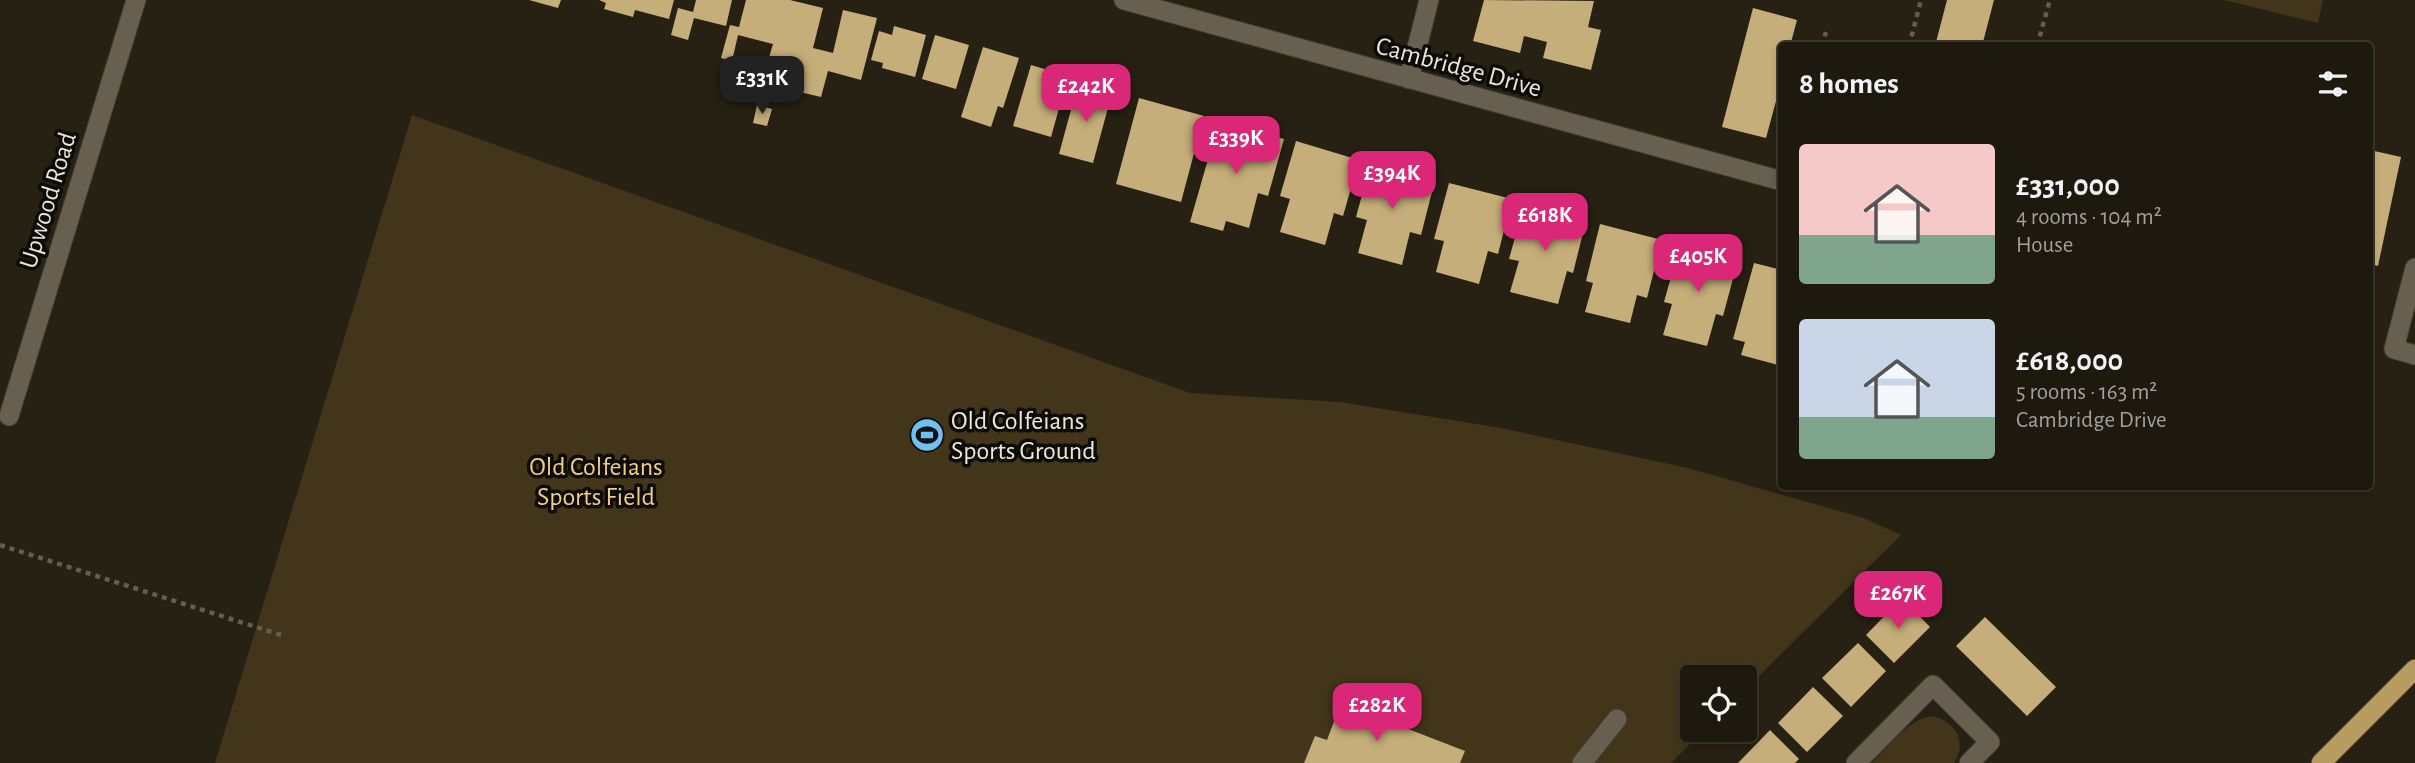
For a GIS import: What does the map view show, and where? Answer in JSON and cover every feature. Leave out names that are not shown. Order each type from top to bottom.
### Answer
[{"type":"highway","points":[[2321,763],[2415,669]]},
{"type":"street","name":"Upwood Road","points":[[9,416],[136,0]]},
{"type":"street","name":"Cambridge Drive","points":[[1124,0],[1778,180]]},
{"type":"street","points":[[1409,79],[1430,0]]},
{"type":"street","points":[[2415,268],[2394,349],[2415,355]]},
{"type":"street","points":[[1856,763],[1933,685],[1990,742],[1969,763]]},
{"type":"street","points":[[1582,763],[1617,719]]},
{"type":"path","points":[[1910,42],[1921,0]]},
{"type":"path","points":[[2038,42],[2050,0]]},
{"type":"path","points":[[1823,42],[1826,32]]},
{"type":"path","points":[[0,545],[284,636]]},
{"type":"green space","points":[[2224,0],[2323,0],[2318,23]]},
{"type":"green space","name":"Old Colfeians Sports Field","points":[[412,115],[1190,393],[1340,402],[1501,428],[1688,468],[1864,518],[1901,535],[1757,678],[1757,665],[1680,665],[1680,742],[1692,742],[1671,763],[215,763]]},
{"type":"green space","points":[[1932,716],[1947,722],[1957,733],[1960,747],[1954,763],[1872,763],[1907,728]]},
{"type":"building","points":[[529,0],[561,0],[558,8]]},
{"type":"building","points":[[599,0],[674,0],[669,19],[635,10],[633,17],[604,9],[606,3]]},
{"type":"building","points":[[696,0],[732,0],[726,26],[694,18],[688,40],[671,35],[678,8],[693,12]]},
{"type":"building","points":[[746,0],[790,0],[823,8],[813,48],[833,53],[843,10],[877,18],[861,80],[828,71],[821,97],[770,85],[776,63],[768,61],[773,44],[738,35],[732,61],[721,58],[730,25],[739,27]]},
{"type":"building","points":[[1484,0],[1594,1],[1588,27],[1601,30],[1591,70],[1543,58],[1547,42],[1524,36],[1520,53],[1473,41]]},
{"type":"building","points":[[1947,0],[1994,0],[1983,42],[1936,42]]},
{"type":"building","points":[[1753,8],[1797,20],[1791,42],[1778,42],[1778,94],[1766,138],[1722,127]]},
{"type":"building","points":[[894,26],[926,35],[915,77],[882,68],[883,63],[871,60],[879,31],[892,35]]},
{"type":"building","points":[[935,35],[969,45],[956,89],[922,79]]},
{"type":"building","points":[[983,47],[1019,58],[1003,108],[998,106],[991,127],[961,117]]},
{"type":"building","points":[[1031,65],[1068,76],[1051,137],[1013,126]]},
{"type":"building","points":[[1078,84],[1112,93],[1093,163],[1059,154]]},
{"type":"building","points":[[1139,98],[1204,116],[1181,202],[1116,184]]},
{"type":"building","points":[[757,105],[772,109],[767,126],[753,123]]},
{"type":"building","points":[[1219,121],[1284,139],[1268,196],[1258,193],[1249,228],[1226,221],[1223,231],[1190,222]]},
{"type":"building","points":[[1296,141],[1359,160],[1343,216],[1334,213],[1325,245],[1280,232],[1290,199],[1280,196]]},
{"type":"building","points":[[2373,151],[2401,157],[2378,266],[2373,265]]},
{"type":"building","points":[[1371,162],[1435,180],[1421,235],[1410,232],[1402,265],[1358,253],[1367,220],[1356,217]]},
{"type":"building","points":[[1449,183],[1512,199],[1498,254],[1488,251],[1479,284],[1436,272],[1444,241],[1434,239]]},
{"type":"building","points":[[1524,205],[1586,221],[1573,273],[1567,271],[1558,304],[1510,292],[1519,261],[1509,259]]},
{"type":"building","points":[[1600,224],[1662,240],[1647,298],[1637,295],[1630,323],[1585,312],[1593,283],[1586,281]]},
{"type":"building","points":[[1680,245],[1738,260],[1723,316],[1716,314],[1707,346],[1663,335],[1672,304],[1664,302]]},
{"type":"building","points":[[1754,263],[1778,269],[1778,365],[1741,355],[1745,342],[1733,339]]},
{"type":"building","points":[[1902,598],[1930,627],[1894,663],[1866,635]]},
{"type":"building","points":[[1985,617],[2056,687],[2027,716],[1956,646]]},
{"type":"building","points":[[1858,643],[1886,671],[1851,707],[1822,678]]},
{"type":"building","points":[[1813,687],[1843,716],[1807,752],[1778,723]]},
{"type":"building","points":[[1341,703],[1465,751],[1460,763],[1304,763],[1315,736],[1327,740]]},
{"type":"building","points":[[1770,730],[1799,759],[1795,763],[1738,763]]},
{"type":"place","name":"Old Colfeians Sports Ground","points":[[927,435]]}]
